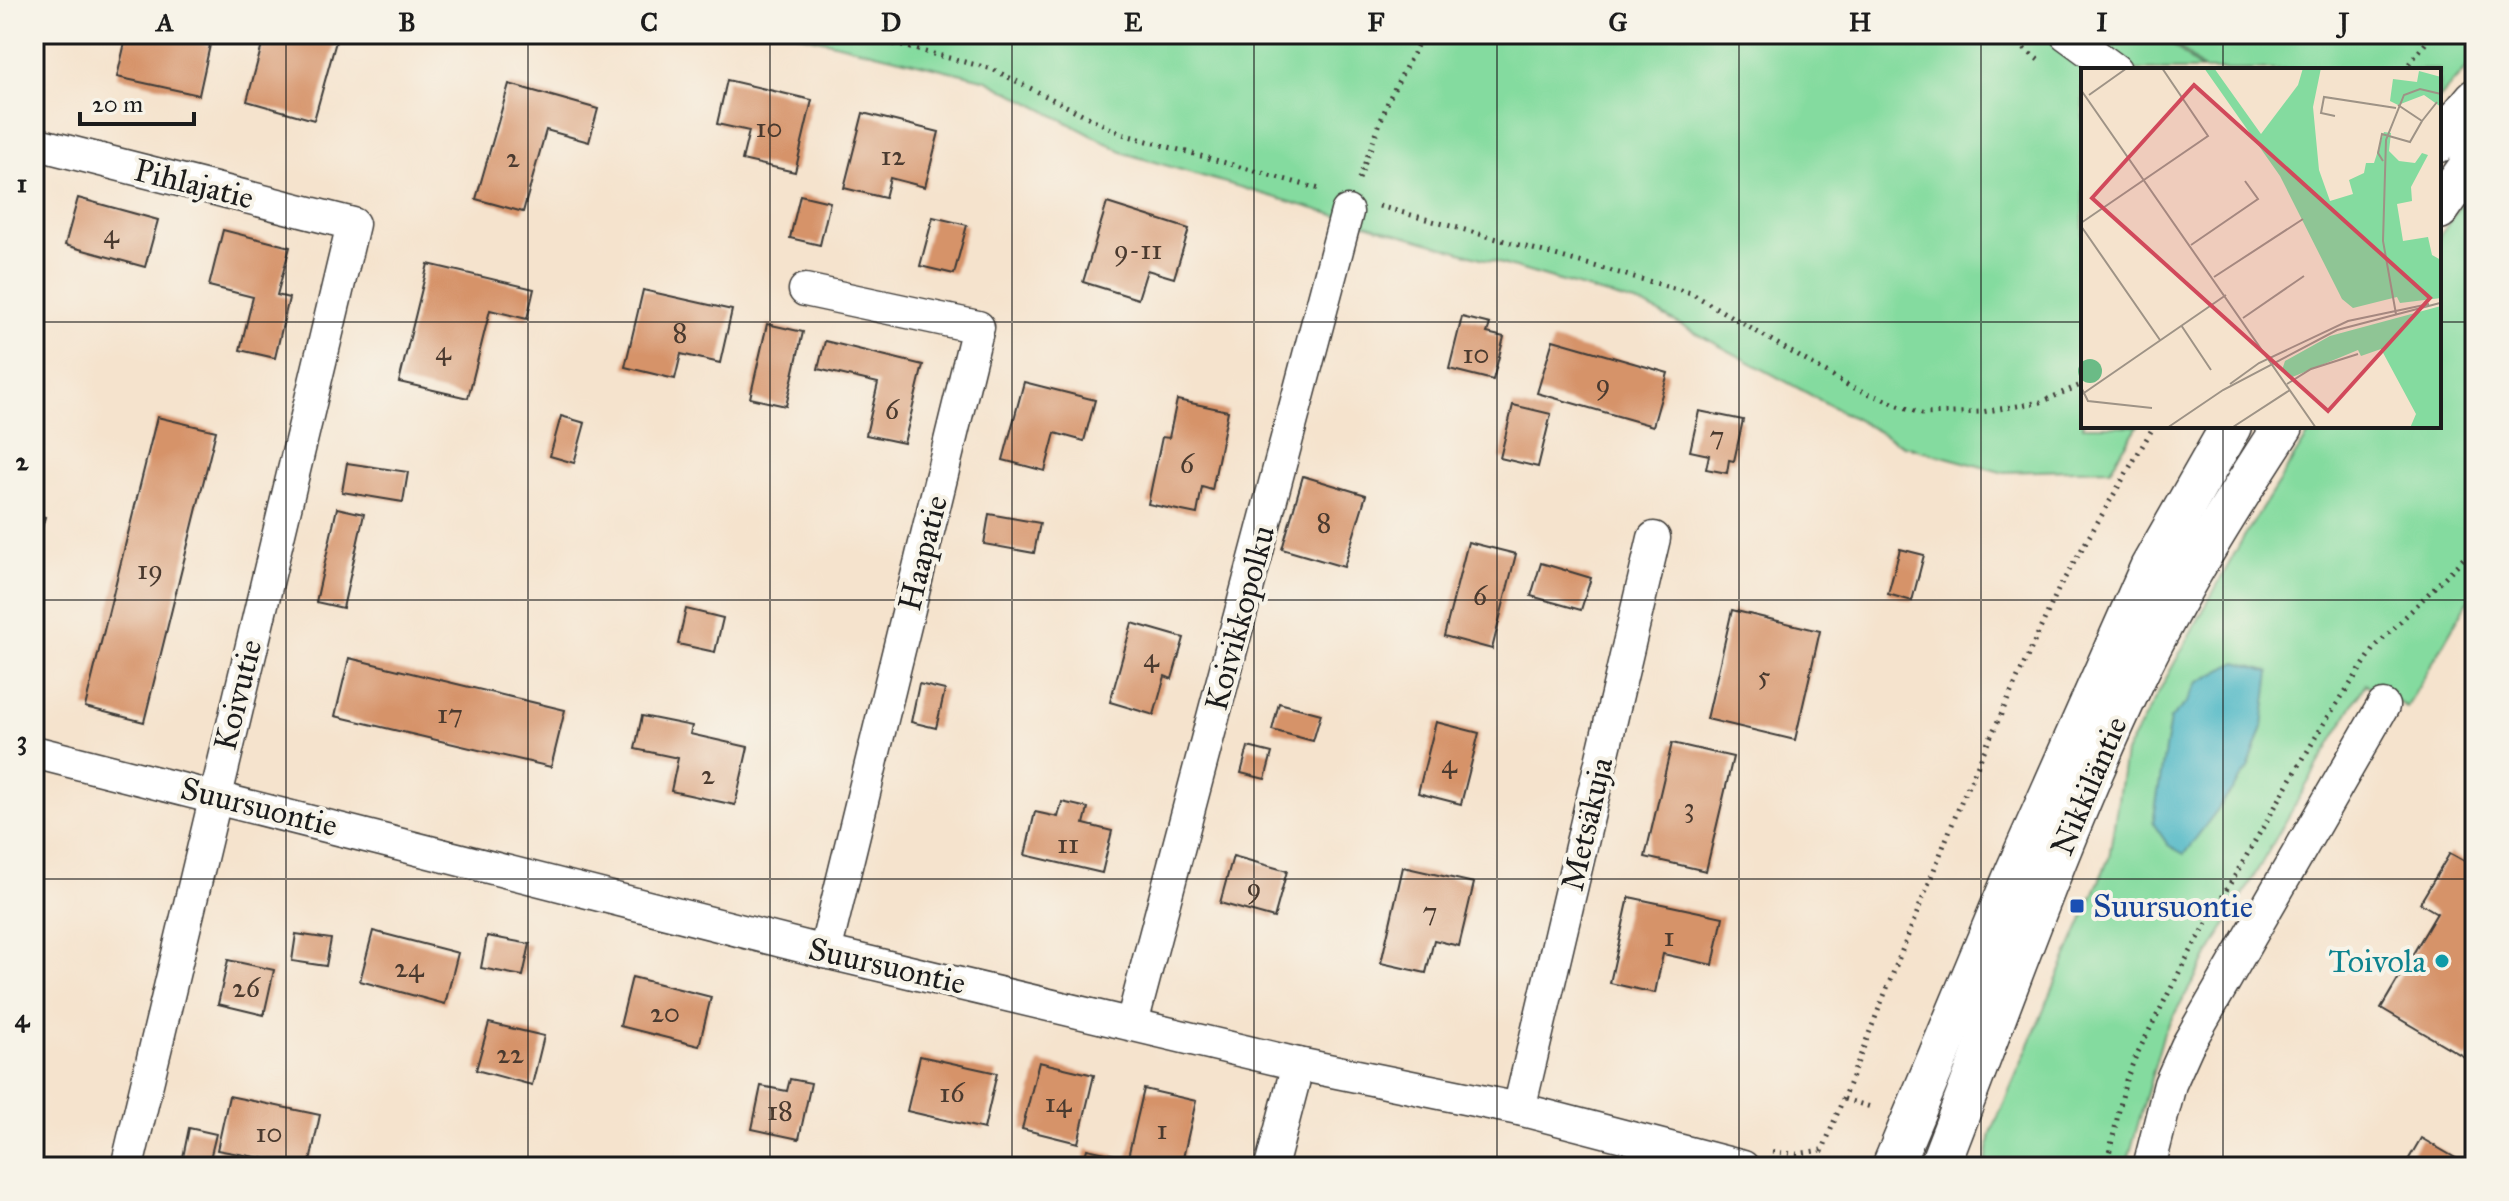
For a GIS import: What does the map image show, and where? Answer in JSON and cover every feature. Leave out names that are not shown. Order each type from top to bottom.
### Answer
[{"type":"street","points":[[2066,34],[2112,68]]},
{"type":"street","points":[[2441,140],[2475,99]]},
{"type":"street","name":"Pihlajatie","points":[[34,143],[353,224]]},
{"type":"street","points":[[2441,206],[2475,158]]},
{"type":"street","name":"Koivikkopolku","points":[[1132,1023],[1350,205]]},
{"type":"street","name":"Koivutie","points":[[127,1167],[353,224]]},
{"type":"street","name":"Haapatie","points":[[805,290],[978,327],[825,952]]},
{"type":"street","name":"Nikkiläntie","points":[[1892,1167],[2021,858],[2138,594],[2230,428]]},
{"type":"street","name":"Nikkiläntie","points":[[1939,1167],[2060,853],[2134,682],[2212,536],[2282,428]]},
{"type":"street","name":"Metsäkuja","points":[[1519,1109],[1654,538]]},
{"type":"street","points":[[2149,1167],[2170,1084],[2187,1046],[2383,706]]},
{"type":"street","name":"Suursuontie","points":[[34,752],[214,795],[825,952],[1298,1064],[1519,1109],[1743,1167]]},
{"type":"street","points":[[1271,1167],[1298,1064]]},
{"type":"path","points":[[855,34],[992,69],[1122,134],[1350,205],[1691,293],[1849,386],[1922,414],[1982,412],[2027,404],[2081,385]]},
{"type":"path","points":[[1350,205],[1389,99],[1423,34]]},
{"type":"path","points":[[2406,68],[2433,34]]},
{"type":"path","points":[[1816,1167],[1963,797],[2059,588],[2153,428]]},
{"type":"green space","points":[[797,34],[2161,34],[2199,68],[2081,68],[2081,428],[2137,428],[2110,469],[2001,472],[1905,446],[1648,307],[1127,154],[987,80]]},
{"type":"green space","points":[[2165,34],[2475,34],[2475,58],[2441,97],[2441,68],[2202,68]]},
{"type":"green space","points":[[2475,185],[2475,589],[2407,707],[2365,684],[2164,1032],[2126,1167],[1985,1167],[1991,1133],[2109,858],[2125,753],[2242,540],[2313,428],[2441,428],[2441,234]]},
{"type":"water","points":[[2237,662],[2270,672],[2263,727],[2248,769],[2184,854],[2168,845],[2153,823],[2170,719],[2187,702],[2197,683]]},
{"type":"building","points":[[127,34],[160,34],[210,45],[199,95],[117,77]]},
{"type":"building","points":[[265,34],[338,34],[314,120],[247,101]]},
{"type":"building","points":[[727,80],[812,100],[795,172],[742,160],[749,131],[717,124]]},
{"type":"building","points":[[509,84],[598,109],[589,142],[546,130],[523,212],[476,199]]},
{"type":"building","points":[[863,113],[939,132],[925,187],[890,178],[885,198],[844,188]]},
{"type":"building","points":[[800,195],[830,202],[820,245],[790,238]]},
{"type":"building","points":[[78,198],[158,220],[145,267],[65,245]]},
{"type":"building","points":[[1107,203],[1189,229],[1174,278],[1147,270],[1138,299],[1083,282]]},
{"type":"building","points":[[933,217],[967,225],[954,274],[920,266]]},
{"type":"building","points":[[223,230],[290,247],[277,295],[289,298],[275,358],[240,350],[253,297],[209,286]]},
{"type":"building","points":[[428,264],[534,289],[527,319],[490,310],[468,398],[399,382]]},
{"type":"building","points":[[643,290],[732,310],[720,363],[681,354],[675,379],[625,367]]},
{"type":"building","points":[[1462,317],[1490,324],[1487,333],[1504,337],[1493,380],[1449,369]]},
{"type":"building","points":[[767,324],[803,332],[786,406],[750,398]]},
{"type":"building","points":[[1553,340],[1668,373],[1653,426],[1537,393]]},
{"type":"building","points":[[825,341],[923,365],[904,443],[866,435],[878,383],[818,369]]},
{"type":"building","points":[[1024,382],[1095,400],[1084,441],[1055,433],[1045,471],[1003,460]]},
{"type":"building","points":[[1177,400],[1228,411],[1212,490],[1202,487],[1197,514],[1148,504],[1162,437],[1169,438]]},
{"type":"building","points":[[1513,405],[1551,414],[1538,467],[1500,458]]},
{"type":"building","points":[[1699,411],[1743,420],[1734,461],[1729,460],[1727,473],[1706,469],[1709,455],[1690,451]]},
{"type":"building","points":[[561,416],[585,423],[574,463],[550,456]]},
{"type":"building","points":[[157,417],[216,431],[144,722],[85,707]]},
{"type":"building","points":[[347,463],[408,472],[403,502],[342,492]]},
{"type":"building","points":[[1303,476],[1366,495],[1344,567],[1282,549]]},
{"type":"building","points":[[337,508],[364,514],[343,608],[316,602]]},
{"type":"building","points":[[34,514],[45,517],[37,546],[34,545]]},
{"type":"building","points":[[989,514],[1040,523],[1034,553],[984,544]]},
{"type":"building","points":[[1468,542],[1516,554],[1492,649],[1444,636]]},
{"type":"building","points":[[1900,549],[1924,555],[1912,601],[1888,594]]},
{"type":"building","points":[[1541,563],[1591,578],[1581,610],[1531,596]]},
{"type":"building","points":[[686,609],[723,618],[715,652],[678,644]]},
{"type":"building","points":[[1732,610],[1820,631],[1795,740],[1707,719]]},
{"type":"building","points":[[1132,623],[1184,638],[1172,679],[1165,676],[1154,715],[1110,702]]},
{"type":"building","points":[[349,658],[565,710],[551,767],[335,716]]},
{"type":"building","points":[[919,684],[945,690],[936,728],[911,722]]},
{"type":"building","points":[[1279,703],[1321,714],[1313,741],[1272,730]]},
{"type":"building","points":[[642,716],[692,726],[690,734],[748,747],[735,805],[671,791],[678,758],[635,749]]},
{"type":"building","points":[[1436,722],[1479,733],[1461,804],[1418,793]]},
{"type":"building","points":[[1672,743],[1733,757],[1706,871],[1645,857]]},
{"type":"building","points":[[1248,747],[1272,753],[1265,779],[1241,773]]},
{"type":"building","points":[[1062,802],[1088,808],[1084,824],[1112,831],[1102,873],[1025,855],[1035,812],[1058,817]]},
{"type":"building","name":"Toivola","points":[[2450,853],[2475,867],[2475,1046],[2468,1059],[2381,1008],[2437,913],[2420,903]]},
{"type":"building","points":[[1233,856],[1287,871],[1274,918],[1220,903]]},
{"type":"building","points":[[1403,867],[1474,883],[1459,946],[1434,940],[1426,973],[1381,963]]},
{"type":"building","points":[[1629,897],[1723,917],[1713,965],[1663,954],[1655,993],[1610,983]]},
{"type":"building","points":[[373,931],[458,953],[445,1004],[360,981]]},
{"type":"building","points":[[296,934],[331,939],[326,966],[292,961]]},
{"type":"building","points":[[487,936],[530,944],[523,976],[481,968]]},
{"type":"building","points":[[228,960],[274,970],[264,1015],[218,1004]]},
{"type":"building","points":[[632,977],[711,997],[699,1046],[620,1026]]},
{"type":"building","points":[[489,1023],[544,1036],[532,1085],[476,1070]]},
{"type":"building","points":[[920,1056],[997,1073],[984,1129],[907,1111]]},
{"type":"building","points":[[1039,1062],[1094,1075],[1078,1143],[1022,1129]]},
{"type":"building","points":[[790,1079],[811,1083],[799,1139],[752,1129],[761,1086],[787,1091]]},
{"type":"building","points":[[1144,1089],[1196,1101],[1181,1167],[1128,1157]]},
{"type":"building","points":[[229,1096],[320,1115],[309,1167],[217,1150]]},
{"type":"building","points":[[189,1128],[216,1134],[208,1167],[181,1167]]},
{"type":"building","points":[[2421,1138],[2471,1167],[2404,1167]]},
{"type":"building","points":[[1087,1149],[1115,1155],[1112,1167],[1082,1167]]},
{"type":"place","name":"Suursuontie","points":[[2077,906]]},
{"type":"place","name":"Toivola","points":[[2442,961]]}]
